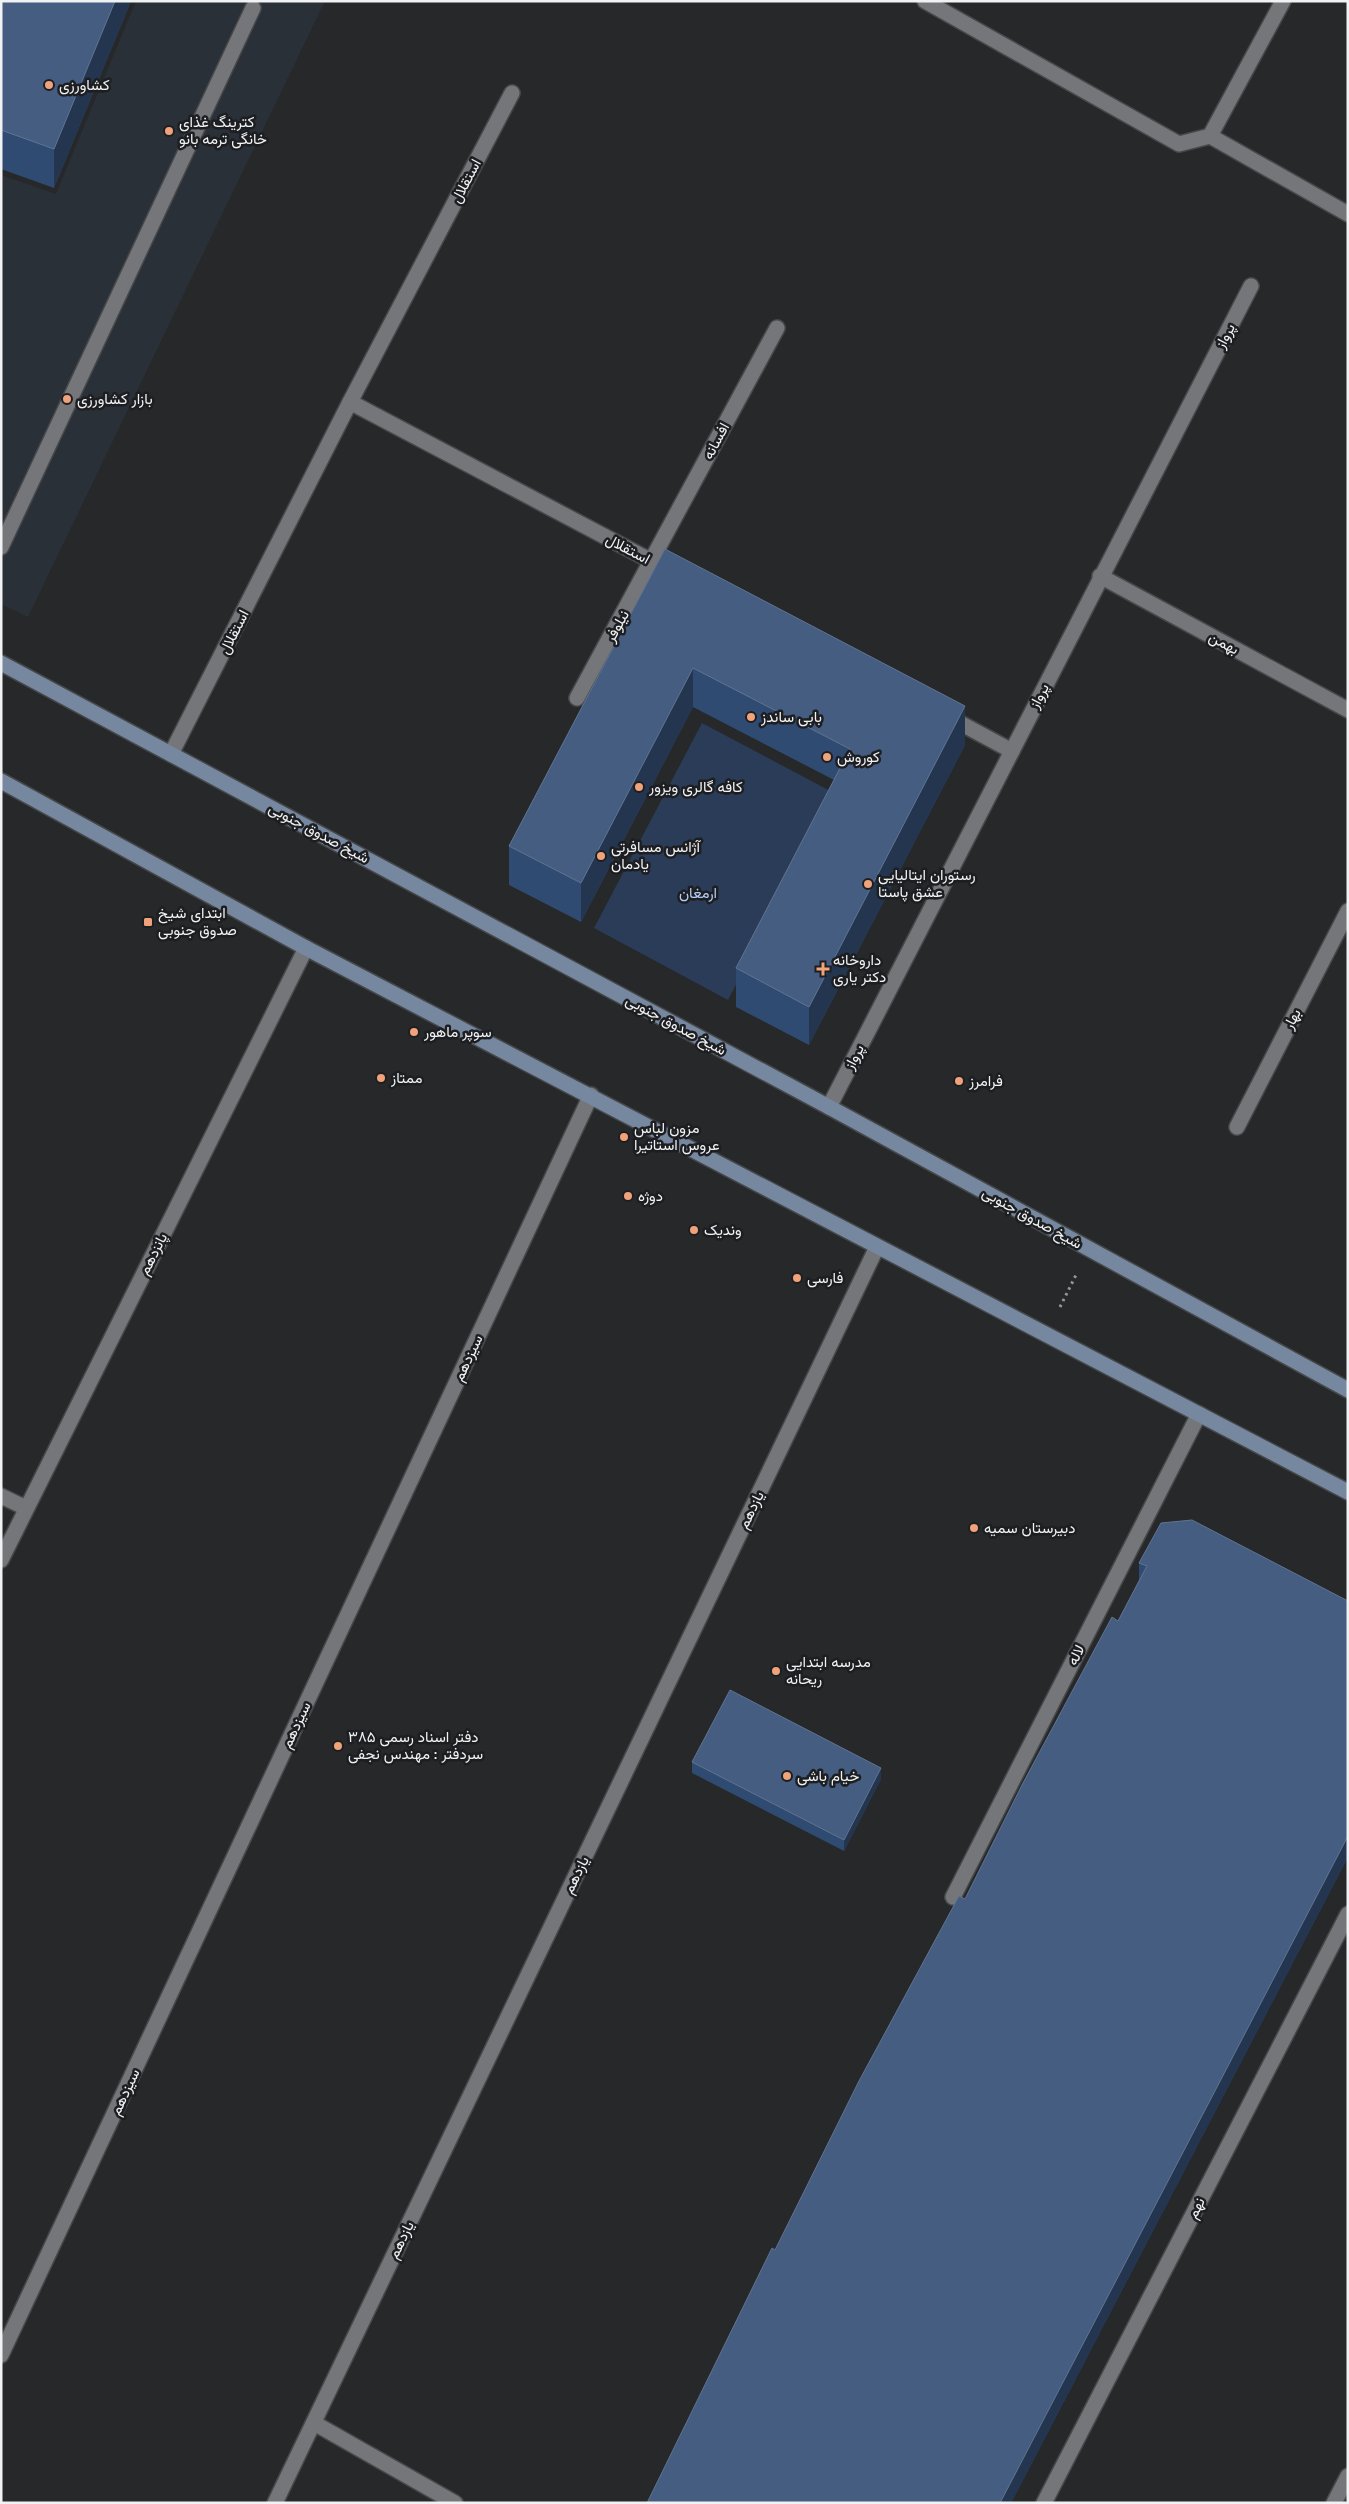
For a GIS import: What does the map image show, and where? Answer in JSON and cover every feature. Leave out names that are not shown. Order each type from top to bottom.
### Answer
[{"type":"main road","name":"شیخ صدوق جنوبی","points":[[1,663],[829,1107],[1348,1390]]},
{"type":"main road","points":[[1,781],[306,948],[591,1095],[877,1247],[1348,1492]]},
{"type":"street","points":[[925,1],[1179,144],[1210,136],[1348,214]]},
{"type":"street","points":[[1210,136],[1283,1]]},
{"type":"street","points":[[1,547],[253,8]]},
{"type":"street","name":"استقلال","points":[[171,754],[350,402],[512,93]]},
{"type":"street","name":"پرواز","points":[[829,1107],[1250,286]]},
{"type":"street","name":"افسانه","points":[[654,558],[777,328]]},
{"type":"street","name":"استقلال","points":[[350,402],[654,558],[688,580]]},
{"type":"street","name":"نیلوفر","points":[[577,698],[654,558]]},
{"type":"street","name":"بهمن","points":[[1100,576],[1348,710]]},
{"type":"street","points":[[933,709],[1012,751]]},
{"type":"street","name":"بهار","points":[[1237,1127],[1348,911]]},
{"type":"street","name":"پانزدهم","points":[[1,1560],[306,948]]},
{"type":"street","name":"سیزدهم","points":[[1,2355],[591,1095]]},
{"type":"street","name":"یازدهم","points":[[275,2503],[877,1247]]},
{"type":"street","name":"لاله","points":[[953,1897],[1199,1414]]},
{"type":"street","points":[[1,1496],[26,1508]]},
{"type":"street","name":"نهم","points":[[1044,2503],[1348,1914]]},
{"type":"street","points":[[314,2423],[455,2503]]},
{"type":"street","points":[[1334,2503],[1348,2476]]},
{"type":"path","points":[[1047,1335],[1088,1248]]},
{"type":"shaded area","name":"بازار کشاورزی","points":[[136,1],[325,1],[28,617],[1,604],[1,175],[56,194]]},
{"type":"green space","name":"ارمغان","points":[[702,723],[836,794],[728,1000],[594,928]]},
{"type":"building","name":"کشاورزی","points":[[1,1],[115,1],[54,149],[1,130]]},
{"type":"building","points":[[665,549],[965,706],[809,1007],[736,968],[850,749],[693,668],[581,883],[509,846]]},
{"type":"building","points":[[1192,1520],[1348,1601],[1348,1836],[1000,2503],[647,2503],[772,2248],[775,2250],[859,2081],[959,1896],[965,1899],[1023,1783],[1112,1617],[1118,1621],[1147,1566],[1139,1563],[1161,1523]]},
{"type":"building","name":"خیام باشی","points":[[730,1690],[881,1768],[844,1840],[692,1762]]},
{"type":"place","name":"کشاورزی","points":[[49,85]]},
{"type":"place","name":"کترینگ غذای خانگی ترمه بانو","points":[[169,131]]},
{"type":"place","name":"بازار کشاورزی","points":[[67,399]]},
{"type":"place","name":"بابی ساندز","points":[[751,717]]},
{"type":"place","name":"کوروش","points":[[827,757]]},
{"type":"place","name":"کافه گالری ویزور","points":[[639,787]]},
{"type":"place","name":"آژانس مسافرتی یادمان","points":[[601,856]]},
{"type":"place","name":"رستوران ایتالیایی عشق پاستا","points":[[868,884]]},
{"type":"place","name":"ابتدای شیخ صدوق جنوبی","points":[[148,922]]},
{"type":"place","name":"داروخانه دکتر یاری","points":[[823,969]]},
{"type":"place","name":"سوپر ماهور","points":[[414,1032]]},
{"type":"place","name":"ممتاز","points":[[381,1078]]},
{"type":"place","name":"فرامرز","points":[[959,1081]]},
{"type":"place","name":"مزون لباس عروس استاتیرا","points":[[624,1137]]},
{"type":"place","name":"دوژه","points":[[628,1196]]},
{"type":"place","name":"وندیک","points":[[694,1230]]},
{"type":"place","name":"فارسی","points":[[797,1278]]},
{"type":"place","name":"دبیرستان سمیه","points":[[974,1528]]},
{"type":"place","name":"مدرسه ابتدایی ریحانه","points":[[776,1671]]},
{"type":"place","name":"دفتر اسناد رسمی ۳۸۵ سردفتر : مهندس نجفی","points":[[338,1746]]},
{"type":"place","name":"خیام باشی","points":[[787,1776]]}]
